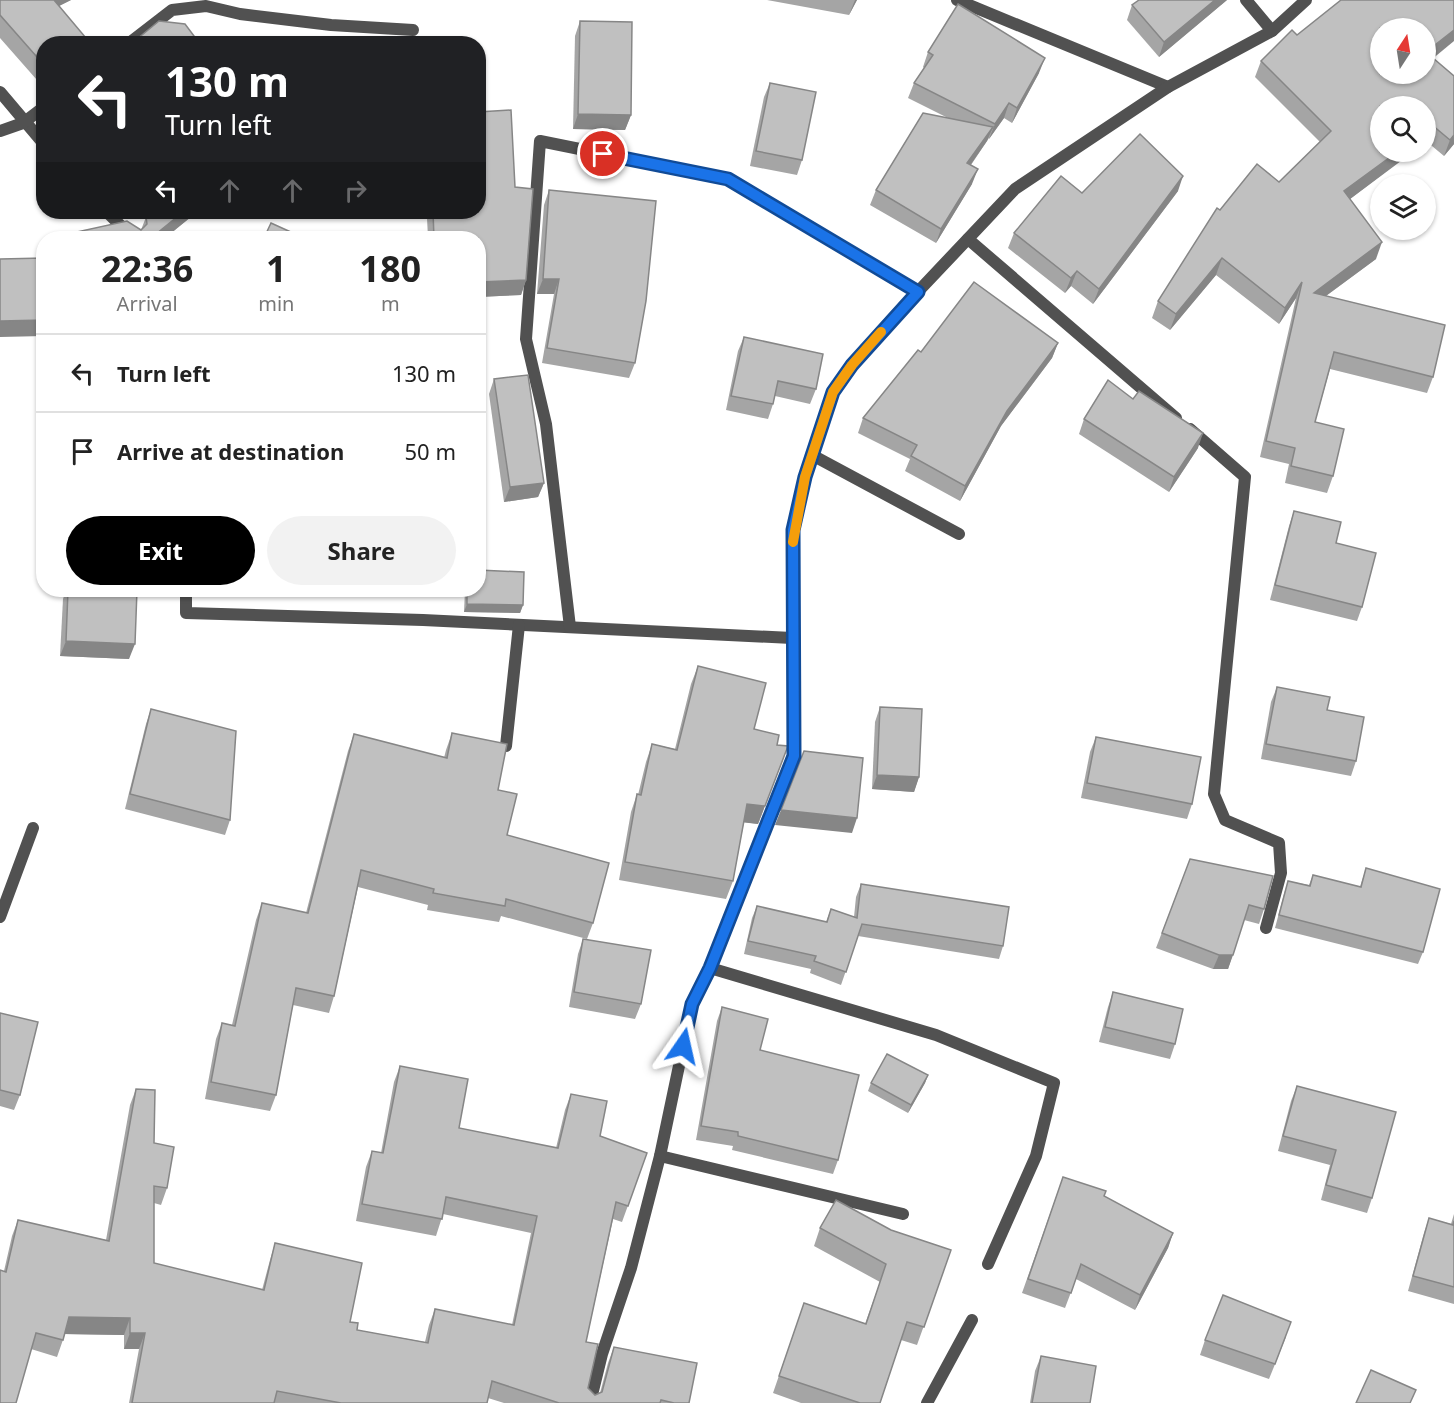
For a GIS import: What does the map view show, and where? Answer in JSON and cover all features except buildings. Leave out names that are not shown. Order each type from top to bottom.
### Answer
[{"type":"street","points":[[957,0],[1168,87]]},
{"type":"street","points":[[1246,0],[1272,31]]},
{"type":"street","points":[[590,1403],[602,1354],[631,1268],[660,1156],[692,1004],[710,968],[794,756],[793,530],[812,455],[833,392],[852,365],[1015,189],[1168,87],[1272,31],[1306,0]]},
{"type":"street","points":[[138,36],[172,10],[206,6],[240,14],[331,25],[412,30]]},
{"type":"street","points":[[0,92],[23,123],[36,136]]},
{"type":"street","points":[[0,131],[23,123],[36,113]]},
{"type":"street","points":[[570,627],[546,424],[526,339],[540,141],[728,179],[918,292]]},
{"type":"street","points":[[114,219],[126,231]]},
{"type":"street","points":[[968,239],[1245,477],[1214,794],[1225,820],[1279,843],[1281,873],[1266,928]]},
{"type":"street","points":[[812,455],[958,534]]},
{"type":"street","points":[[186,597],[186,613],[519,624],[792,638]]},
{"type":"street","points":[[506,746],[519,624]]},
{"type":"street","points":[[0,917],[33,828]]},
{"type":"street","points":[[710,968],[936,1035],[1054,1083],[1036,1156],[988,1264]]},
{"type":"street","points":[[660,1156],[903,1214]]},
{"type":"street","points":[[927,1403],[972,1320]]},
{"type":"slow traffic","points":[[793,542],[793,530],[805,477],[833,392],[852,365],[881,332]]},
{"type":"route","points":[[603,154],[728,179],[918,292],[852,365],[833,392],[805,477],[793,530],[794,756],[752,855],[710,968],[692,1004],[683,1046]]}]
